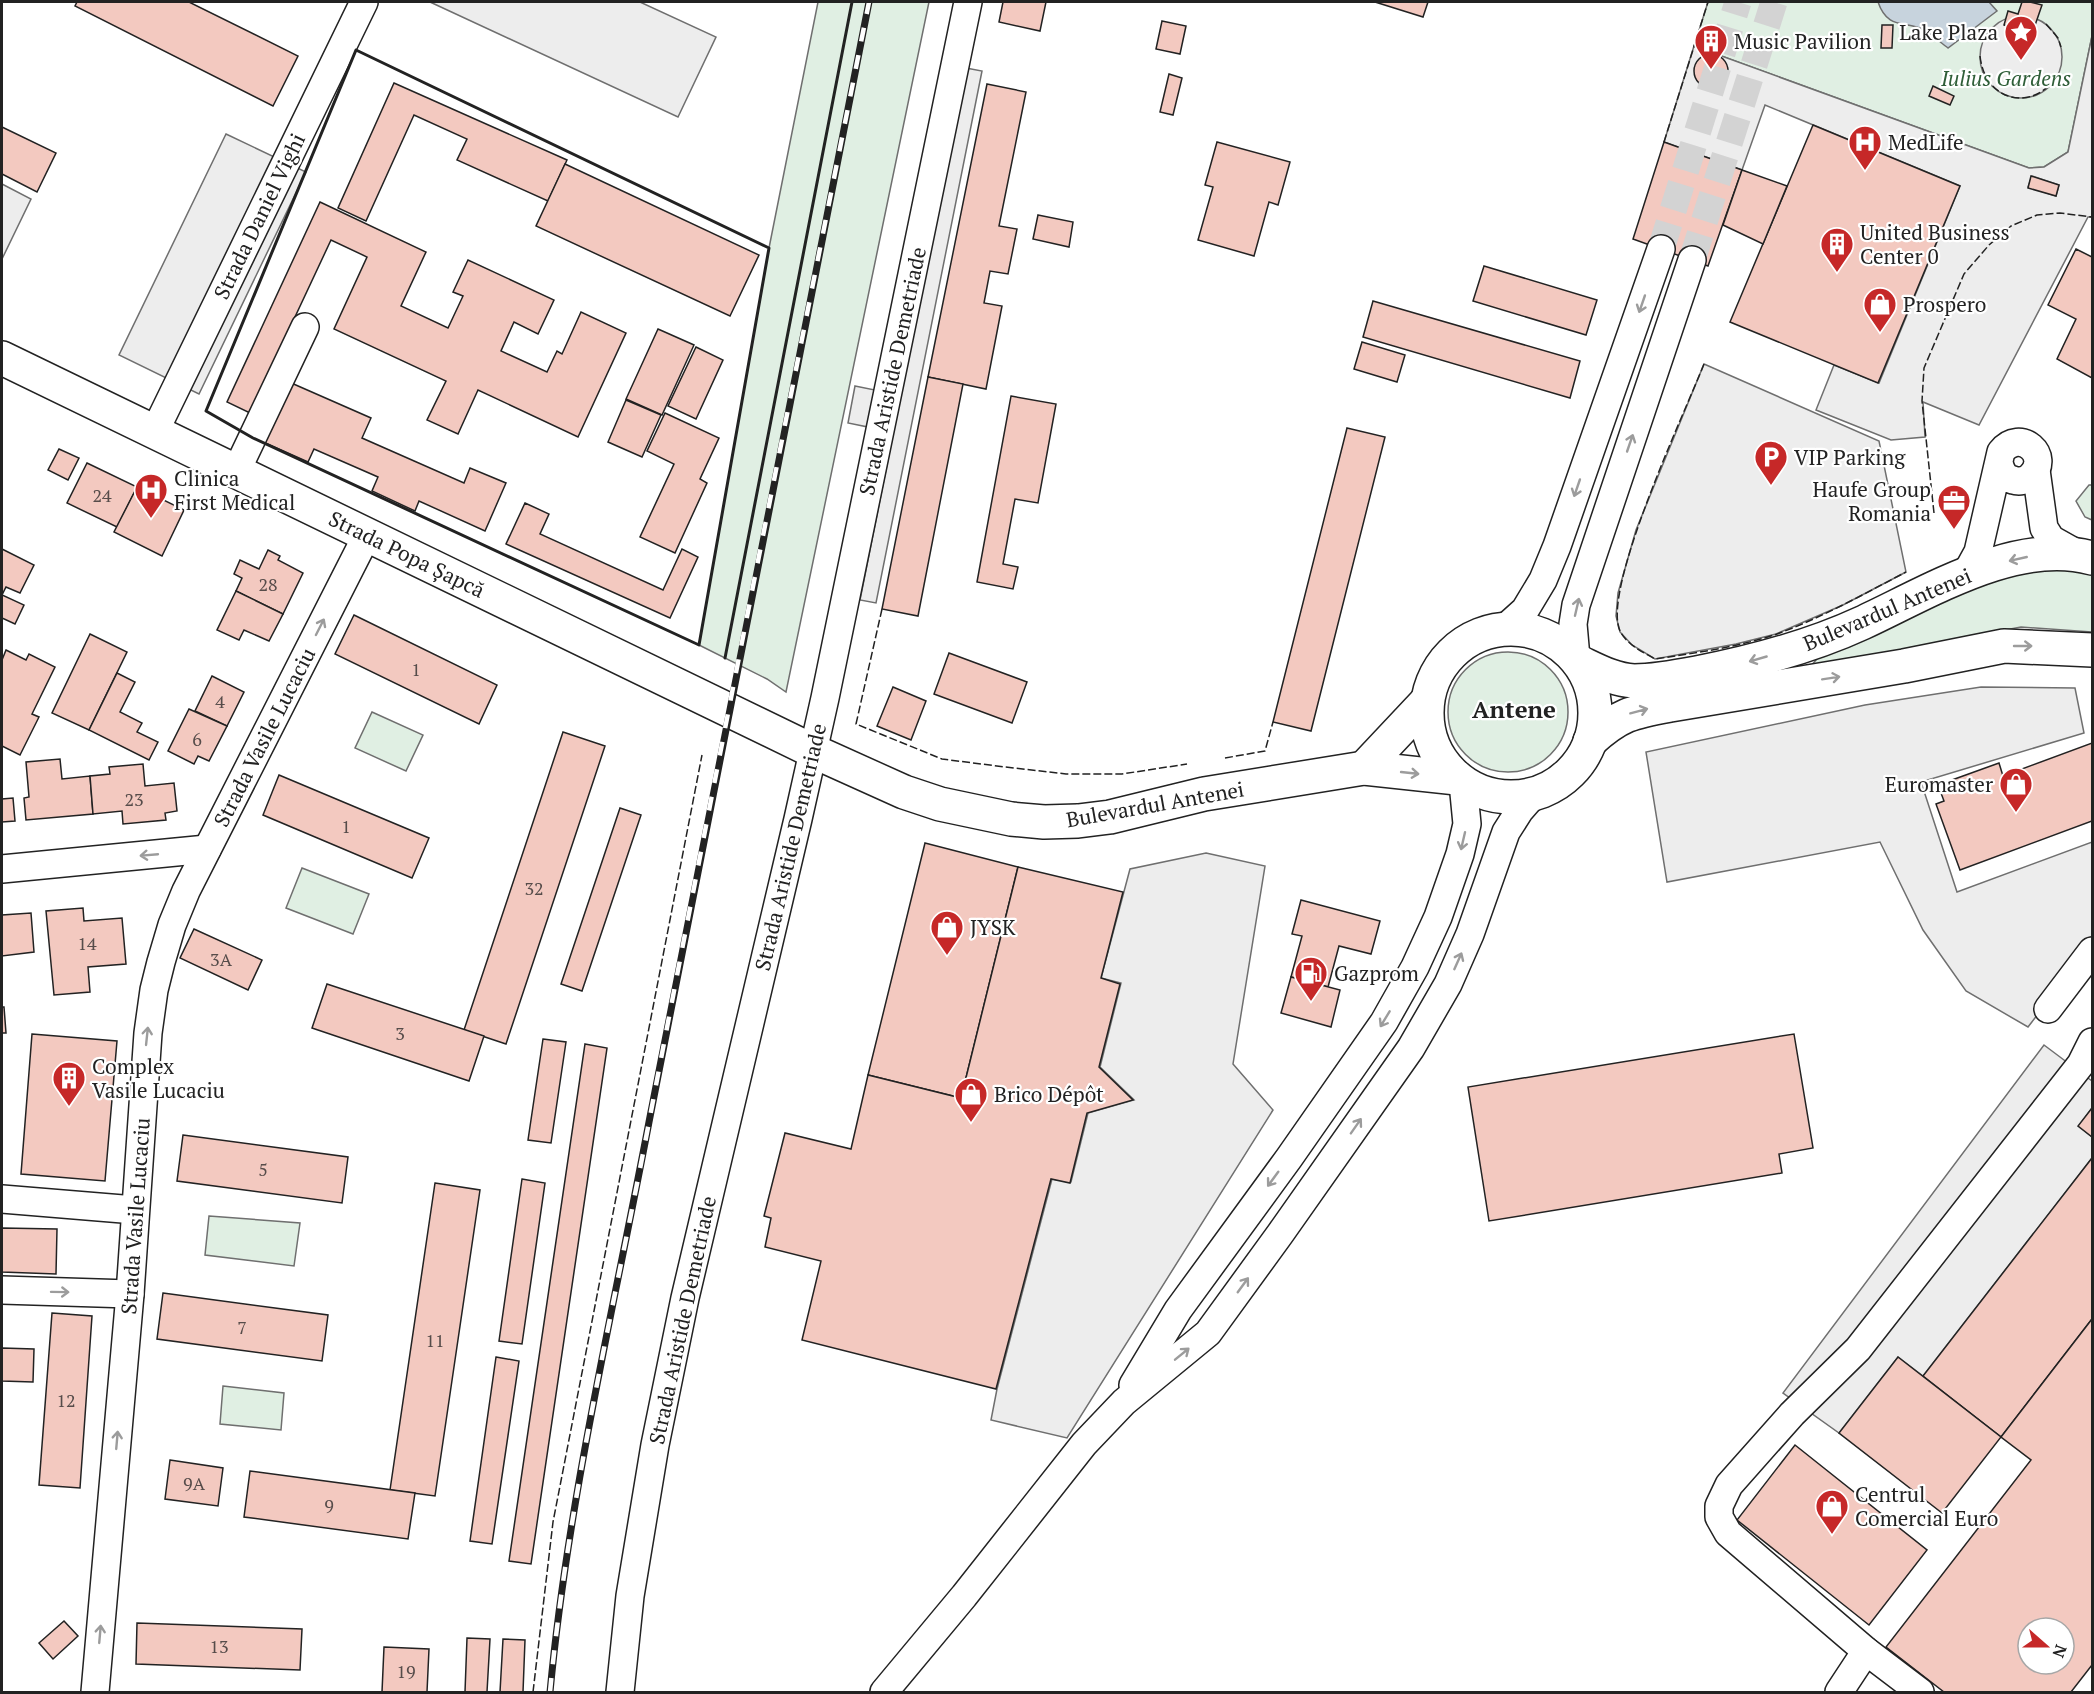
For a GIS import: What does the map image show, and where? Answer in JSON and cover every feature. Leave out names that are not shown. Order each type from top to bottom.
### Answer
[{"type":"main road","name":"Strada Popa Șapcă","points":[[2,358],[813,751]]},
{"type":"main road","name":"Bulevardul Antenei","points":[[1577,660],[1608,676],[1633,681],[1666,678],[1731,666],[1797,648],[1859,625],[1967,573],[2058,552],[2084,556]]},
{"type":"main road","points":[[1505,628],[1525,629],[1544,634],[1561,644],[1577,660],[1589,680],[1594,700],[1595,721],[1590,741],[1581,759],[1568,774],[1552,786],[1534,794],[1505,798],[1490,795],[1460,781],[1442,762],[1431,743],[1426,722],[1426,701],[1436,673],[1453,650],[1477,634],[1505,628]]},
{"type":"main road","name":"Bulevardul Antenei","points":[[1590,741],[1610,723],[1634,712],[1670,705],[1904,666],[2004,646],[2047,646],[2092,650]]},
{"type":"main road","points":[[1364,768],[1426,701]]},
{"type":"main road","name":"Bulevardul Antenei","points":[[813,751],[904,792],[940,804],[1011,819],[1044,822],[1110,817],[1204,794],[1364,768],[1460,781]]},
{"type":"street","name":"Strada Daniel Vighi","points":[[155,431],[364,2]]},
{"type":"street","name":"Strada Aristide Demetriade","points":[[620,1692],[631,1586],[659,1423],[724,1127],[813,751],[968,2]]},
{"type":"street","points":[[1505,628],[1525,610],[1543,580],[1561,535],[1661,249]]},
{"type":"street","points":[[1577,660],[1573,624],[1576,605],[1692,260]]},
{"type":"street","points":[[236,472],[305,327]]},
{"type":"street","points":[[1967,573],[1978,552],[1999,463],[2003,475],[2015,481],[2027,479],[2036,470],[2044,528],[2051,538],[2084,556]]},
{"type":"street","name":"Strada Vasile Lucaciu","points":[[95,1692],[130,1293],[146,1047],[154,990],[172,925],[207,849],[368,535]]},
{"type":"street","points":[[1124,1402],[1178,1310],[1384,1022],[1410,976],[1438,916],[1460,854],[1467,824],[1460,781]]},
{"type":"street","points":[[892,1691],[1084,1444],[1124,1402],[1208,1333],[1411,1048],[1448,984],[1470,934],[1506,832],[1534,794]]},
{"type":"street","points":[[2,868],[207,849]]},
{"type":"street","points":[[2048,1009],[2092,951]]},
{"type":"street","points":[[1920,1692],[1866,1651],[1728,1533],[1719,1517],[1719,1506],[1729,1485],[1792,1414],[1858,1348],[2081,1064],[2092,1042]]},
{"type":"street","points":[[2,1199],[135,1210]]},
{"type":"street","points":[[2,1290],[130,1293]]},
{"type":"street","points":[[1839,1692],[1866,1651]]},
{"type":"green space","points":[[818,2],[929,2],[786,692],[767,679],[699,645],[769,248]]},
{"type":"green space","name":"Iulius Gardens","points":[[1708,2],[2092,2],[2092,36],[2068,152],[2044,167],[2029,168],[1694,46]]},
{"type":"green space","points":[[2089,485],[2092,485],[2092,520],[2085,517],[2076,501]]},
{"type":"green space","points":[[2035,563],[2092,572],[2092,632],[2021,627],[1810,667],[1822,653],[1926,605]]},
{"type":"green space","points":[[1508,652],[1531,657],[1550,670],[1563,689],[1568,712],[1563,735],[1550,754],[1531,767],[1508,772],[1485,767],[1466,754],[1453,735],[1448,712],[1453,689],[1466,670],[1485,657]]},
{"type":"green space","points":[[372,712],[423,735],[406,771],[355,748]]},
{"type":"green space","points":[[302,868],[369,894],[353,934],[286,908]]},
{"type":"green space","points":[[209,1216],[300,1223],[294,1266],[205,1255]]},
{"type":"green space","points":[[223,1386],[284,1393],[281,1430],[220,1424]]},
{"type":"shaded area","points":[[430,2],[640,2],[716,37],[678,117]]},
{"type":"shaded area","points":[[1878,2],[1989,2],[1997,11],[1948,48],[1924,30],[1892,21],[1882,11]]},
{"type":"shaded area","name":"Lake Plaza","points":[[2021,16],[2037,19],[2050,28],[2059,41],[2062,57],[2059,73],[2050,86],[2037,95],[2021,98],[2005,95],[1992,86],[1983,73],[1980,57],[1983,41],[1992,28],[2005,19]]},
{"type":"shaded area","points":[[2092,36],[2092,217],[2088,217],[1979,425],[1923,402],[1925,437],[1891,440],[1816,410],[1834,365],[1879,383],[1960,186],[1765,105],[1742,170],[1664,142],[1694,46],[2029,168],[2044,167],[2068,152]],"holes":[[[2032,176],[2059,185],[2056,196],[2028,187]]]},
{"type":"shaded area","points":[[966,68],[982,71],[876,603],[860,600]]},
{"type":"shaded area","points":[[226,134],[306,172],[199,394],[119,355]]},
{"type":"shaded area","points":[[2,184],[31,199],[2,259]]},
{"type":"shaded area","name":"VIP Parking","points":[[1704,364],[1879,441],[1906,572],[1843,605],[1776,634],[1655,659],[1632,645],[1620,632],[1616,616],[1618,593],[1636,530]]},
{"type":"shaded area","points":[[855,386],[875,390],[868,427],[848,423]]},
{"type":"shaded area","points":[[1981,687],[2075,688],[2084,733],[1921,782],[1957,892],[2092,842],[2092,944],[2028,1027],[1966,991],[1923,930],[1880,842],[1667,882],[1646,752],[1865,705]]},
{"type":"shaded area","points":[[1206,853],[1265,866],[1233,1064],[1273,1110],[1067,1438],[991,1420],[1052,1179],[1071,1182],[1088,1113],[1134,1100],[1100,1067],[1121,983],[1101,978],[1130,869]]},
{"type":"shaded area","points":[[2044,1045],[2092,1081],[2092,1108],[2079,1126],[2092,1137],[2092,1158],[1923,1376],[1898,1357],[1839,1433],[1783,1393]]},
{"type":"building","points":[[77,2],[189,2],[298,56],[273,106],[75,6]]},
{"type":"building","points":[[1003,2],[1046,2],[1040,31],[999,22]]},
{"type":"building","points":[[1375,2],[1428,2],[1423,17]]},
{"type":"building","points":[[2022,2],[2042,5],[2032,34],[2004,25],[2008,11],[2018,14]]},
{"type":"building","points":[[1162,21],[1186,26],[1180,54],[1156,49]]},
{"type":"building","points":[[1882,25],[1893,25],[1892,48],[1881,48]]},
{"type":"building","name":"Music Pavilion","points":[[1711,54],[1723,59],[1728,71],[1723,83],[1711,88],[1699,83],[1694,71],[1699,59]]},
{"type":"building","points":[[1169,74],[1182,78],[1173,115],[1160,112]]},
{"type":"building","points":[[394,83],[567,160],[548,201],[457,160],[467,139],[414,115],[366,221],[338,208]]},
{"type":"building","points":[[987,84],[1026,92],[999,226],[1017,229],[1008,274],[990,271],[984,303],[1002,306],[986,389],[928,377]]},
{"type":"building","points":[[1933,86],[1954,96],[1950,105],[1929,96]]},
{"type":"building","name":"United Business Center 0","points":[[1813,125],[1960,186],[1878,383],[1730,322]]},
{"type":"building","points":[[2,127],[56,153],[37,192],[2,174]]},
{"type":"building","points":[[1217,142],[1290,162],[1278,205],[1269,202],[1254,256],[1198,240],[1213,187],[1205,185]]},
{"type":"building","points":[[1664,142],[1742,170],[1708,266],[1633,239]]},
{"type":"building","points":[[565,164],[759,255],[730,316],[536,226]]},
{"type":"building","points":[[1742,170],[1787,186],[1763,244],[1723,225]]},
{"type":"building","points":[[2031,176],[2059,185],[2056,196],[2028,188]]},
{"type":"building","points":[[320,202],[426,252],[401,306],[448,328],[463,296],[453,292],[468,260],[554,300],[538,334],[514,322],[501,351],[547,372],[557,351],[562,354],[581,312],[626,333],[578,437],[478,390],[458,434],[427,420],[446,381],[334,329],[367,257],[331,240],[250,413],[227,402]]},
{"type":"building","points":[[1038,215],[1073,222],[1069,247],[1033,239]]},
{"type":"building","points":[[2076,249],[2092,257],[2092,378],[2057,359],[2076,319],[2048,305]]},
{"type":"building","points":[[1484,266],[1597,300],[1586,335],[1473,301]]},
{"type":"building","points":[[1373,301],[1580,361],[1570,398],[1363,337]]},
{"type":"building","points":[[658,329],[694,345],[662,415],[626,399]]},
{"type":"building","points":[[1362,342],[1405,355],[1397,382],[1354,369]]},
{"type":"building","points":[[696,347],[723,360],[696,419],[668,406]]},
{"type":"building","points":[[928,377],[963,384],[918,616],[882,609]]},
{"type":"building","points":[[289,382],[371,418],[362,438],[464,483],[470,468],[506,483],[485,531],[419,501],[415,511],[372,491],[378,477],[314,449],[308,462],[263,442]]},
{"type":"building","points":[[1011,396],[1056,404],[1038,503],[1015,499],[1003,564],[1018,567],[1013,589],[977,582]]},
{"type":"building","points":[[626,400],[661,415],[642,457],[608,442]]},
{"type":"building","points":[[665,413],[719,438],[700,479],[707,483],[675,553],[640,537],[674,464],[647,451]]},
{"type":"building","points":[[1347,428],[1385,437],[1311,731],[1273,722]]},
{"type":"building","points":[[59,449],[79,458],[68,480],[48,470]]},
{"type":"building","points":[[87,463],[137,487],[117,527],[67,503]]},
{"type":"building","name":"Clinica First Medical","points":[[137,487],[184,510],[162,556],[114,532]]},
{"type":"building","points":[[525,503],[549,514],[540,534],[663,590],[682,549],[698,557],[670,618],[506,544]]},
{"type":"building","points":[[2,549],[34,565],[20,593],[6,587],[2,595]]},
{"type":"building","points":[[268,550],[280,556],[278,560],[303,573],[283,614],[236,591],[242,578],[234,574],[240,560],[259,569]]},
{"type":"building","points":[[236,591],[283,614],[269,641],[244,630],[239,640],[217,630]]},
{"type":"building","points":[[2,595],[24,605],[15,624],[2,618]]},
{"type":"building","points":[[354,615],[497,685],[479,724],[335,654]]},
{"type":"building","points":[[90,634],[127,652],[89,730],[52,713]]},
{"type":"building","points":[[6,650],[26,660],[29,654],[55,667],[32,714],[39,717],[20,755],[2,746],[2,660]]},
{"type":"building","points":[[949,653],[1027,682],[1012,723],[934,694]]},
{"type":"building","points":[[117,673],[135,682],[120,712],[142,723],[137,732],[158,742],[149,760],[89,730]]},
{"type":"building","points":[[212,676],[244,692],[227,726],[195,711]]},
{"type":"building","points":[[893,687],[926,701],[911,740],[877,726]]},
{"type":"building","points":[[189,709],[227,726],[209,761],[198,756],[194,764],[168,751]]},
{"type":"building","points":[[563,732],[605,746],[506,1044],[464,1030]]},
{"type":"building","name":"Euromaster","points":[[2092,743],[2092,821],[1960,870],[1936,804],[1944,801],[1938,785],[1999,763],[2003,776]]},
{"type":"building","points":[[60,759],[62,779],[90,776],[93,814],[26,820],[24,798],[29,797],[26,762]]},
{"type":"building","points":[[143,764],[145,786],[174,783],[177,811],[165,813],[166,820],[123,824],[122,811],[93,814],[90,776],[110,774],[109,767]]},
{"type":"building","points":[[279,775],[429,838],[412,878],[263,815]]},
{"type":"building","points":[[13,798],[15,821],[2,822],[2,799]]},
{"type":"building","points":[[620,808],[641,815],[582,991],[561,984]]},
{"type":"building","name":"JYSK","points":[[925,843],[1018,867],[961,1098],[868,1075]]},
{"type":"building","name":"Brico Dépôt","points":[[1018,867],[1123,892],[1101,978],[1120,984],[1099,1067],[1133,1100],[1087,1113],[1070,1183],[1051,1179],[996,1389],[802,1340],[821,1261],[765,1247],[771,1218],[764,1216],[785,1133],[851,1149],[868,1075],[961,1098]]},
{"type":"building","points":[[1301,900],[1380,921],[1371,954],[1339,946],[1328,987],[1291,977],[1302,936],[1292,934]]},
{"type":"building","points":[[83,908],[84,921],[122,918],[126,964],[88,967],[90,992],[54,995],[46,911]]},
{"type":"building","points":[[31,913],[34,952],[2,956],[2,915]]},
{"type":"building","points":[[194,929],[262,960],[248,990],[180,958]]},
{"type":"building","name":"Gazprom","points":[[1291,977],[1340,990],[1331,1027],[1281,1013]]},
{"type":"building","points":[[327,984],[484,1036],[469,1081],[312,1028]]},
{"type":"building","points":[[2,1007],[4,1007],[6,1033],[2,1033]]},
{"type":"building","name":"Complex Vasile Lucaciu","points":[[32,1034],[117,1041],[105,1181],[21,1174]]},
{"type":"building","points":[[1794,1034],[1813,1148],[1779,1154],[1782,1173],[1489,1221],[1468,1087]]},
{"type":"building","points":[[543,1039],[566,1042],[551,1143],[528,1140]]},
{"type":"building","points":[[585,1044],[607,1048],[531,1564],[509,1561]]},
{"type":"building","points":[[2092,1108],[2092,1137],[2078,1126]]},
{"type":"building","points":[[183,1135],[348,1157],[342,1203],[177,1181]]},
{"type":"building","points":[[2092,1158],[2092,1319],[2001,1437],[1923,1376]]},
{"type":"building","points":[[522,1179],[545,1183],[522,1344],[499,1341]]},
{"type":"building","points":[[435,1183],[480,1190],[435,1496],[390,1490]]},
{"type":"building","points":[[2,1228],[57,1229],[56,1274],[2,1272]]},
{"type":"building","points":[[163,1293],[328,1315],[322,1361],[157,1339]]},
{"type":"building","points":[[52,1313],[92,1316],[80,1488],[39,1485]]},
{"type":"building","points":[[2092,1319],[2092,1665],[2071,1692],[1944,1692],[1886,1647],[2031,1460],[2001,1437]]},
{"type":"building","points":[[2,1348],[34,1349],[33,1382],[2,1381]]},
{"type":"building","points":[[496,1357],[519,1361],[492,1544],[470,1541]]},
{"type":"building","points":[[1898,1357],[2001,1437],[1942,1513],[1839,1433]]},
{"type":"building","points":[[1795,1445],[1927,1550],[1869,1625],[1737,1520]]},
{"type":"building","points":[[170,1460],[223,1468],[218,1506],[165,1499]]},
{"type":"building","points":[[250,1471],[415,1493],[408,1539],[244,1517]]},
{"type":"building","points":[[64,1621],[78,1636],[53,1659],[39,1643]]},
{"type":"building","points":[[137,1623],[302,1629],[300,1670],[136,1664]]},
{"type":"building","points":[[467,1638],[490,1639],[487,1692],[465,1692]]},
{"type":"building","points":[[503,1639],[525,1640],[523,1692],[500,1692]]},
{"type":"building","points":[[384,1647],[429,1649],[427,1692],[382,1692]]},
{"type":"tunnel","points":[[1661,249],[1738,2]]},
{"type":"tunnel","points":[[1692,260],[1774,2]]},
{"type":"railway","points":[[550,1692],[568,1549],[593,1406],[869,2]]},
{"type":"fence","points":[[1664,142],[1708,2]]},
{"type":"fence","points":[[2046,24],[2058,38],[2061,47]]},
{"type":"fence","points":[[1980,56],[1984,72],[1991,84],[2000,92],[2012,97],[2024,98],[2036,95],[2048,87],[2058,75]]},
{"type":"fence","points":[[1934,513],[1922,401],[1924,368],[1964,274],[1989,245],[2011,226],[2037,215],[2060,213],[2092,217]]},
{"type":"fence","points":[[1704,364],[1648,500],[1622,579],[1617,610],[1620,631],[1627,640],[1655,659],[1747,643],[1810,621],[1906,572]]},
{"type":"fence","points":[[882,609],[856,724],[942,759],[1005,767],[1066,774],[1122,774],[1187,764]]},
{"type":"fence","points":[[1225,758],[1265,751],[1273,722]]},
{"type":"fence","points":[[533,1692],[553,1522],[702,755]]},
{"type":"wall","points":[[725,658],[852,2]]},
{"type":"wall","points":[[356,50],[769,248],[699,645],[253,438],[206,411],[356,50]]},
{"type":"place","name":"Lake Plaza","points":[[2021,61]]},
{"type":"place","name":"Music Pavilion","points":[[1711,70]]},
{"type":"place","name":"MedLife","points":[[1865,171]]},
{"type":"place","name":"United Business Center 0","points":[[1837,273]]},
{"type":"place","name":"Prospero","points":[[1880,333]]},
{"type":"place","name":"VIP Parking","points":[[1771,486]]},
{"type":"place","name":"Clinica First Medical","points":[[151,519]]},
{"type":"place","name":"Haufe Group Romania","points":[[1954,530]]},
{"type":"place","name":"Euromaster","points":[[2016,813]]},
{"type":"place","name":"JYSK","points":[[947,956]]},
{"type":"place","name":"Gazprom","points":[[1311,1002]]},
{"type":"place","name":"Complex Vasile Lucaciu","points":[[69,1107]]},
{"type":"place","name":"Brico Dépôt","points":[[971,1123]]},
{"type":"place","name":"Centrul Comercial Euro","points":[[1832,1535]]},
{"type":"district","name":"Antene","points":[[1514,709]]}]
